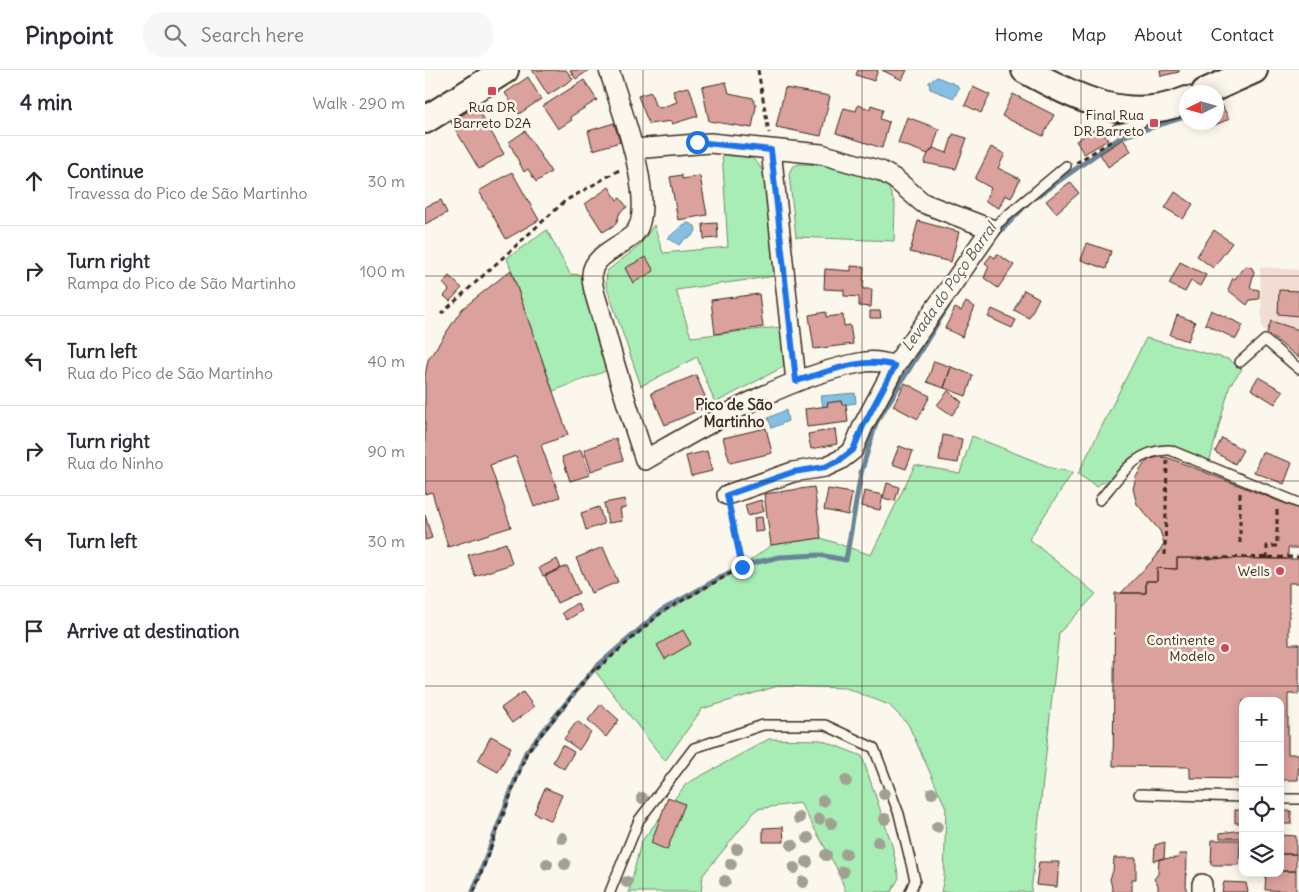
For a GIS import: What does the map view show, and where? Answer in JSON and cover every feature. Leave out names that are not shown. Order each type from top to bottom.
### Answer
[{"type":"street","points":[[425,120],[505,70]]},
{"type":"street","points":[[609,70],[643,198],[639,225],[635,233],[598,261],[592,278],[615,367],[645,460],[796,381],[867,362],[883,362],[895,366]]},
{"type":"street","points":[[1025,70],[1083,100],[1099,105],[1116,108],[1152,109],[1179,102]]},
{"type":"street","points":[[1221,85],[1254,70]]},
{"type":"street","points":[[631,157],[697,142],[771,146],[821,154],[881,171],[895,179],[923,203],[991,230],[895,366],[863,426],[853,450],[840,460],[825,467],[793,472],[727,495]]},
{"type":"street","points":[[771,146],[796,381]]},
{"type":"lane","points":[[1117,129],[1134,127],[1143,122],[1152,109]]},
{"type":"lane","points":[[991,230],[1066,166]]},
{"type":"lane","points":[[1240,362],[1265,340],[1299,369]]},
{"type":"lane","points":[[1100,500],[1138,457],[1162,450],[1170,450],[1299,503]]},
{"type":"lane","points":[[610,892],[639,820],[694,748],[763,725],[825,725],[874,748],[899,814],[915,880],[910,892]]},
{"type":"lane","points":[[1139,794],[1239,797]]},
{"type":"lane","points":[[1284,798],[1299,799]]},
{"type":"path","points":[[758,70],[771,146]]},
{"type":"path","points":[[1066,166],[1084,160],[1117,137],[1117,129]]},
{"type":"path","points":[[441,314],[565,201],[631,157]]},
{"type":"path","points":[[1165,555],[1167,460],[1169,460]]},
{"type":"path","points":[[1240,542],[1241,487],[1249,490]]},
{"type":"path","points":[[474,892],[527,752],[594,669],[595,671],[662,612],[742,567],[727,495]]},
{"type":"path","points":[[1267,559],[1267,546],[1277,546],[1276,502]]},
{"type":"path","points":[[1197,558],[1299,557]]},
{"type":"shaded area","points":[[1260,267],[1299,270],[1299,358],[1262,329]]},
{"type":"green space","points":[[722,152],[743,155],[753,159],[758,163],[765,177],[776,276],[676,290],[691,337],[781,327],[785,366],[715,403],[697,357],[641,386],[606,285],[607,271],[639,246],[654,225],[663,253],[728,247]]},
{"type":"green space","points":[[799,164],[833,167],[887,184],[895,204],[894,241],[796,237],[789,174],[792,167]]},
{"type":"green space","points":[[547,230],[570,274],[581,275],[587,299],[611,369],[553,391],[507,258]]},
{"type":"green space","points":[[1146,338],[1228,359],[1242,369],[1230,385],[1209,463],[1173,450],[1151,447],[1135,456],[1117,476],[1110,481],[1101,483],[1097,487],[1078,474]]},
{"type":"green space","points":[[972,436],[1055,469],[1073,472],[1029,539],[1096,594],[1059,633],[1031,892],[941,892],[944,878],[946,808],[908,724],[889,705],[846,688],[778,686],[702,709],[665,761],[595,671],[662,612],[742,567],[771,545],[821,538],[871,555],[915,465],[960,473]]},
{"type":"green space","points":[[769,739],[821,740],[862,756],[892,845],[899,878],[891,892],[846,892],[836,867],[800,803],[757,809],[703,875],[701,892],[629,892],[641,842],[686,784]]},
{"type":"water","points":[[937,77],[957,85],[959,88],[954,98],[930,89],[929,82]]},
{"type":"water","points":[[688,223],[695,226],[696,231],[691,237],[686,238],[679,245],[668,238],[683,225]]},
{"type":"water","points":[[855,393],[856,403],[842,405],[841,401],[828,403],[828,406],[823,407],[821,396]]},
{"type":"water","points":[[786,410],[788,421],[772,428],[768,418]]},
{"type":"building","points":[[532,70],[566,70],[573,79],[548,95]]},
{"type":"building","points":[[570,70],[589,70],[576,79]]},
{"type":"building","points":[[858,70],[878,70],[874,81],[856,75]]},
{"type":"building","points":[[882,70],[907,70],[902,80]]},
{"type":"building","points":[[1160,70],[1179,70],[1179,72],[1161,76]]},
{"type":"building","points":[[528,77],[541,99],[519,114],[505,93]]},
{"type":"building","points":[[584,80],[597,100],[570,117],[572,120],[558,129],[543,106]]},
{"type":"building","points":[[726,82],[729,93],[753,98],[756,106],[752,128],[709,121],[702,87]]},
{"type":"building","points":[[687,87],[690,89],[698,116],[672,124],[672,121],[649,124],[638,96],[651,92],[655,105],[660,108],[677,102],[673,91]]},
{"type":"building","points":[[973,87],[990,95],[981,113],[965,105]]},
{"type":"building","points":[[785,88],[830,96],[821,136],[776,127]]},
{"type":"building","points":[[1013,94],[1054,115],[1043,136],[1002,116]]},
{"type":"building","points":[[858,105],[870,109],[871,105],[883,109],[880,119],[889,122],[882,148],[836,133],[844,108],[856,111]]},
{"type":"building","points":[[476,106],[504,154],[479,169],[451,122]]},
{"type":"building","points":[[1224,109],[1229,119],[1224,121]]},
{"type":"building","points":[[907,117],[939,129],[933,148],[928,154],[898,143]]},
{"type":"building","points":[[614,123],[620,142],[593,150],[588,131]]},
{"type":"building","points":[[1100,126],[1108,140],[1084,154],[1076,141]]},
{"type":"building","points":[[525,131],[551,172],[536,182],[528,169],[524,172],[509,142]]},
{"type":"building","points":[[953,134],[967,138],[956,169],[924,163],[933,148],[947,153]]},
{"type":"building","points":[[1123,139],[1131,151],[1108,167],[1100,154]]},
{"type":"building","points":[[991,147],[1005,154],[998,168],[1020,179],[1011,198],[1005,195],[999,208],[985,201],[991,188],[975,179]]},
{"type":"building","points":[[512,172],[539,220],[506,239],[479,191]]},
{"type":"building","points":[[682,175],[682,179],[700,176],[707,215],[678,220],[670,177]]},
{"type":"building","points":[[1070,182],[1079,193],[1056,213],[1046,201]]},
{"type":"building","points":[[609,187],[617,200],[620,198],[627,207],[620,212],[616,224],[603,232],[585,204]]},
{"type":"building","points":[[1175,192],[1193,204],[1183,219],[1165,208]]},
{"type":"building","points":[[441,200],[447,213],[425,224],[425,207]]},
{"type":"building","points":[[918,221],[959,232],[951,262],[910,252]]},
{"type":"building","points":[[717,223],[718,238],[704,239],[703,224]]},
{"type":"building","points":[[1214,230],[1232,243],[1213,268],[1197,256]]},
{"type":"building","points":[[1087,243],[1111,251],[1106,269],[1081,260]]},
{"type":"building","points":[[997,254],[1014,265],[998,288],[984,278],[989,266],[985,263],[991,255],[995,258]]},
{"type":"building","points":[[646,257],[654,271],[633,283],[625,268]]},
{"type":"building","points":[[1180,262],[1206,275],[1200,286],[1191,281],[1185,292],[1169,284]]},
{"type":"building","points":[[851,266],[864,267],[863,289],[872,289],[871,307],[859,306],[859,297],[844,296],[844,290],[824,289],[825,269],[851,271]]},
{"type":"building","points":[[1247,266],[1252,268],[1254,272],[1250,288],[1259,290],[1259,299],[1250,300],[1247,305],[1228,290],[1233,278],[1235,279],[1243,268]]},
{"type":"building","points":[[511,270],[568,435],[541,445],[560,497],[534,507],[516,456],[490,465],[511,527],[448,547],[432,492],[425,494],[425,376],[428,360],[462,309]]},
{"type":"building","points":[[449,276],[462,288],[450,301],[444,296],[449,290],[443,283]]},
{"type":"building","points":[[1024,290],[1039,298],[1029,318],[1014,310]]},
{"type":"building","points":[[1279,290],[1299,291],[1299,316],[1278,314]]},
{"type":"building","points":[[759,294],[763,327],[715,334],[711,300]]},
{"type":"building","points":[[966,302],[975,307],[962,337],[945,328],[955,308],[961,311]]},
{"type":"building","points":[[992,309],[1016,320],[1012,328],[988,317]]},
{"type":"building","points":[[1211,310],[1243,325],[1236,339],[1205,324]]},
{"type":"building","points":[[870,311],[880,311],[881,318],[870,318]]},
{"type":"building","points":[[826,312],[826,317],[843,315],[844,326],[850,325],[853,344],[814,349],[809,315]]},
{"type":"building","points":[[1177,315],[1195,322],[1188,341],[1170,335]]},
{"type":"building","points":[[1271,321],[1299,330],[1299,358],[1267,333]]},
{"type":"building","points":[[934,361],[951,367],[944,388],[927,382]]},
{"type":"building","points":[[951,367],[973,375],[966,396],[944,388]]},
{"type":"building","points":[[696,375],[709,406],[665,425],[651,393]]},
{"type":"building","points":[[1258,377],[1283,391],[1275,404],[1251,389]]},
{"type":"building","points":[[905,383],[930,396],[918,419],[893,406]]},
{"type":"building","points":[[948,391],[962,402],[952,415],[937,405]]},
{"type":"building","points":[[841,401],[842,405],[846,404],[848,422],[807,427],[805,409],[828,406],[827,403]]},
{"type":"building","points":[[766,428],[772,453],[730,463],[723,438]]},
{"type":"building","points":[[835,429],[837,444],[811,449],[808,434]]},
{"type":"building","points":[[943,435],[962,439],[958,463],[939,460]]},
{"type":"building","points":[[616,438],[623,460],[591,471],[584,450]]},
{"type":"building","points":[[1222,438],[1243,450],[1235,464],[1215,452]]},
{"type":"building","points":[[899,446],[913,451],[906,469],[892,464]]},
{"type":"building","points":[[581,450],[590,475],[570,481],[562,457]]},
{"type":"building","points":[[707,451],[712,471],[691,476],[686,456]]},
{"type":"building","points":[[1262,452],[1292,463],[1284,484],[1254,472]]},
{"type":"building","points":[[1159,457],[1169,458],[1299,509],[1299,548],[1288,548],[1288,559],[1177,558],[1177,569],[1157,568],[1157,581],[1146,581],[1146,593],[1121,593],[1156,557],[1164,543],[1160,531],[1137,504],[1133,489],[1136,477],[1144,464],[1150,459]]},
{"type":"building","points":[[887,483],[899,487],[895,501],[883,498]]},
{"type":"building","points":[[814,487],[821,538],[771,545],[764,494]]},
{"type":"building","points":[[828,489],[852,493],[848,515],[824,510]]},
{"type":"building","points":[[864,491],[883,495],[880,510],[861,506]]},
{"type":"building","points":[[625,499],[626,508],[620,509],[622,521],[608,523],[604,503]]},
{"type":"building","points":[[761,500],[764,511],[748,516],[745,505]]},
{"type":"building","points":[[599,507],[604,524],[586,530],[581,513]]},
{"type":"building","points":[[425,515],[432,538],[425,540]]},
{"type":"building","points":[[762,517],[764,531],[755,532],[754,518]]},
{"type":"building","points":[[506,543],[512,564],[475,576],[468,555]]},
{"type":"building","points":[[603,547],[618,582],[591,593],[576,558]]},
{"type":"building","points":[[1177,558],[1299,559],[1299,583],[1289,583],[1289,644],[1299,644],[1299,694],[1288,694],[1288,754],[1299,754],[1298,780],[1284,780],[1284,697],[1239,697],[1239,779],[1190,778],[1190,767],[1113,766],[1115,593],[1146,593],[1146,581],[1157,581],[1157,568],[1177,569]]},
{"type":"building","points":[[557,559],[561,568],[543,576],[539,568]]},
{"type":"building","points":[[567,566],[579,593],[557,603],[545,576]]},
{"type":"building","points":[[577,603],[582,611],[567,620],[562,613]]},
{"type":"building","points":[[683,630],[691,644],[665,659],[657,645]]},
{"type":"building","points":[[523,692],[534,707],[512,723],[501,708]]},
{"type":"building","points":[[601,704],[619,720],[606,737],[588,720]]},
{"type":"building","points":[[577,721],[591,732],[579,750],[564,739]]},
{"type":"building","points":[[491,736],[511,747],[498,772],[478,761]]},
{"type":"building","points":[[562,745],[574,752],[564,769],[553,762]]},
{"type":"building","points":[[545,788],[562,795],[551,821],[534,813]]},
{"type":"building","points":[[668,797],[685,804],[667,850],[651,843]]},
{"type":"building","points":[[1235,810],[1239,810],[1239,823],[1235,823]]},
{"type":"building","points":[[1284,811],[1291,811],[1291,824],[1284,824]]},
{"type":"building","points":[[783,827],[784,842],[763,842],[763,828]]},
{"type":"building","points":[[1239,831],[1239,838],[1220,838],[1220,833]]},
{"type":"building","points":[[1284,835],[1296,836],[1296,854],[1284,854]]},
{"type":"building","points":[[1212,840],[1239,840],[1239,865],[1211,865]]},
{"type":"building","points":[[1165,842],[1164,858],[1154,861],[1155,845]]},
{"type":"building","points":[[1179,854],[1187,854],[1186,892],[1158,892],[1158,885],[1154,879],[1158,874],[1159,859],[1178,858]]},
{"type":"building","points":[[1284,854],[1296,854],[1296,871],[1284,871]]},
{"type":"building","points":[[1114,858],[1136,858],[1136,879],[1132,879],[1132,892],[1113,892],[1110,879]]},
{"type":"building","points":[[1039,862],[1059,862],[1057,887],[1036,885]]},
{"type":"building","points":[[1284,871],[1296,871],[1296,891],[1265,890],[1266,877],[1284,877]]},
{"type":"building","points":[[1224,882],[1246,883],[1248,892],[1222,892]]},
{"type":"waterway","name":"Levada do Poço Barral","points":[[1036,197],[1121,137],[1179,119]]},
{"type":"waterway","name":"Levada do Poço Barral","points":[[995,237],[1027,204]]},
{"type":"waterway","name":"Levada do Poço Barral","points":[[473,892],[526,752],[594,669],[661,611],[741,566],[779,557],[819,555],[846,560],[861,473],[876,423],[948,306]]},
{"type":"place","name":"Rua DR Barreto D2A","points":[[492,91]]},
{"type":"place","name":"Final Rua DR Barreto","points":[[1154,123]]},
{"type":"place","name":"Wells","points":[[1280,571]]},
{"type":"place","name":"Continente Modelo","points":[[1225,648]]},
{"type":"district","name":"Pico de São Martinho","points":[[734,414]]},
{"type":"route","points":[[697,142],[771,150],[796,381],[867,362],[883,362],[895,366],[863,426],[853,450],[840,460],[825,467],[793,472],[727,495],[742,567]]}]
